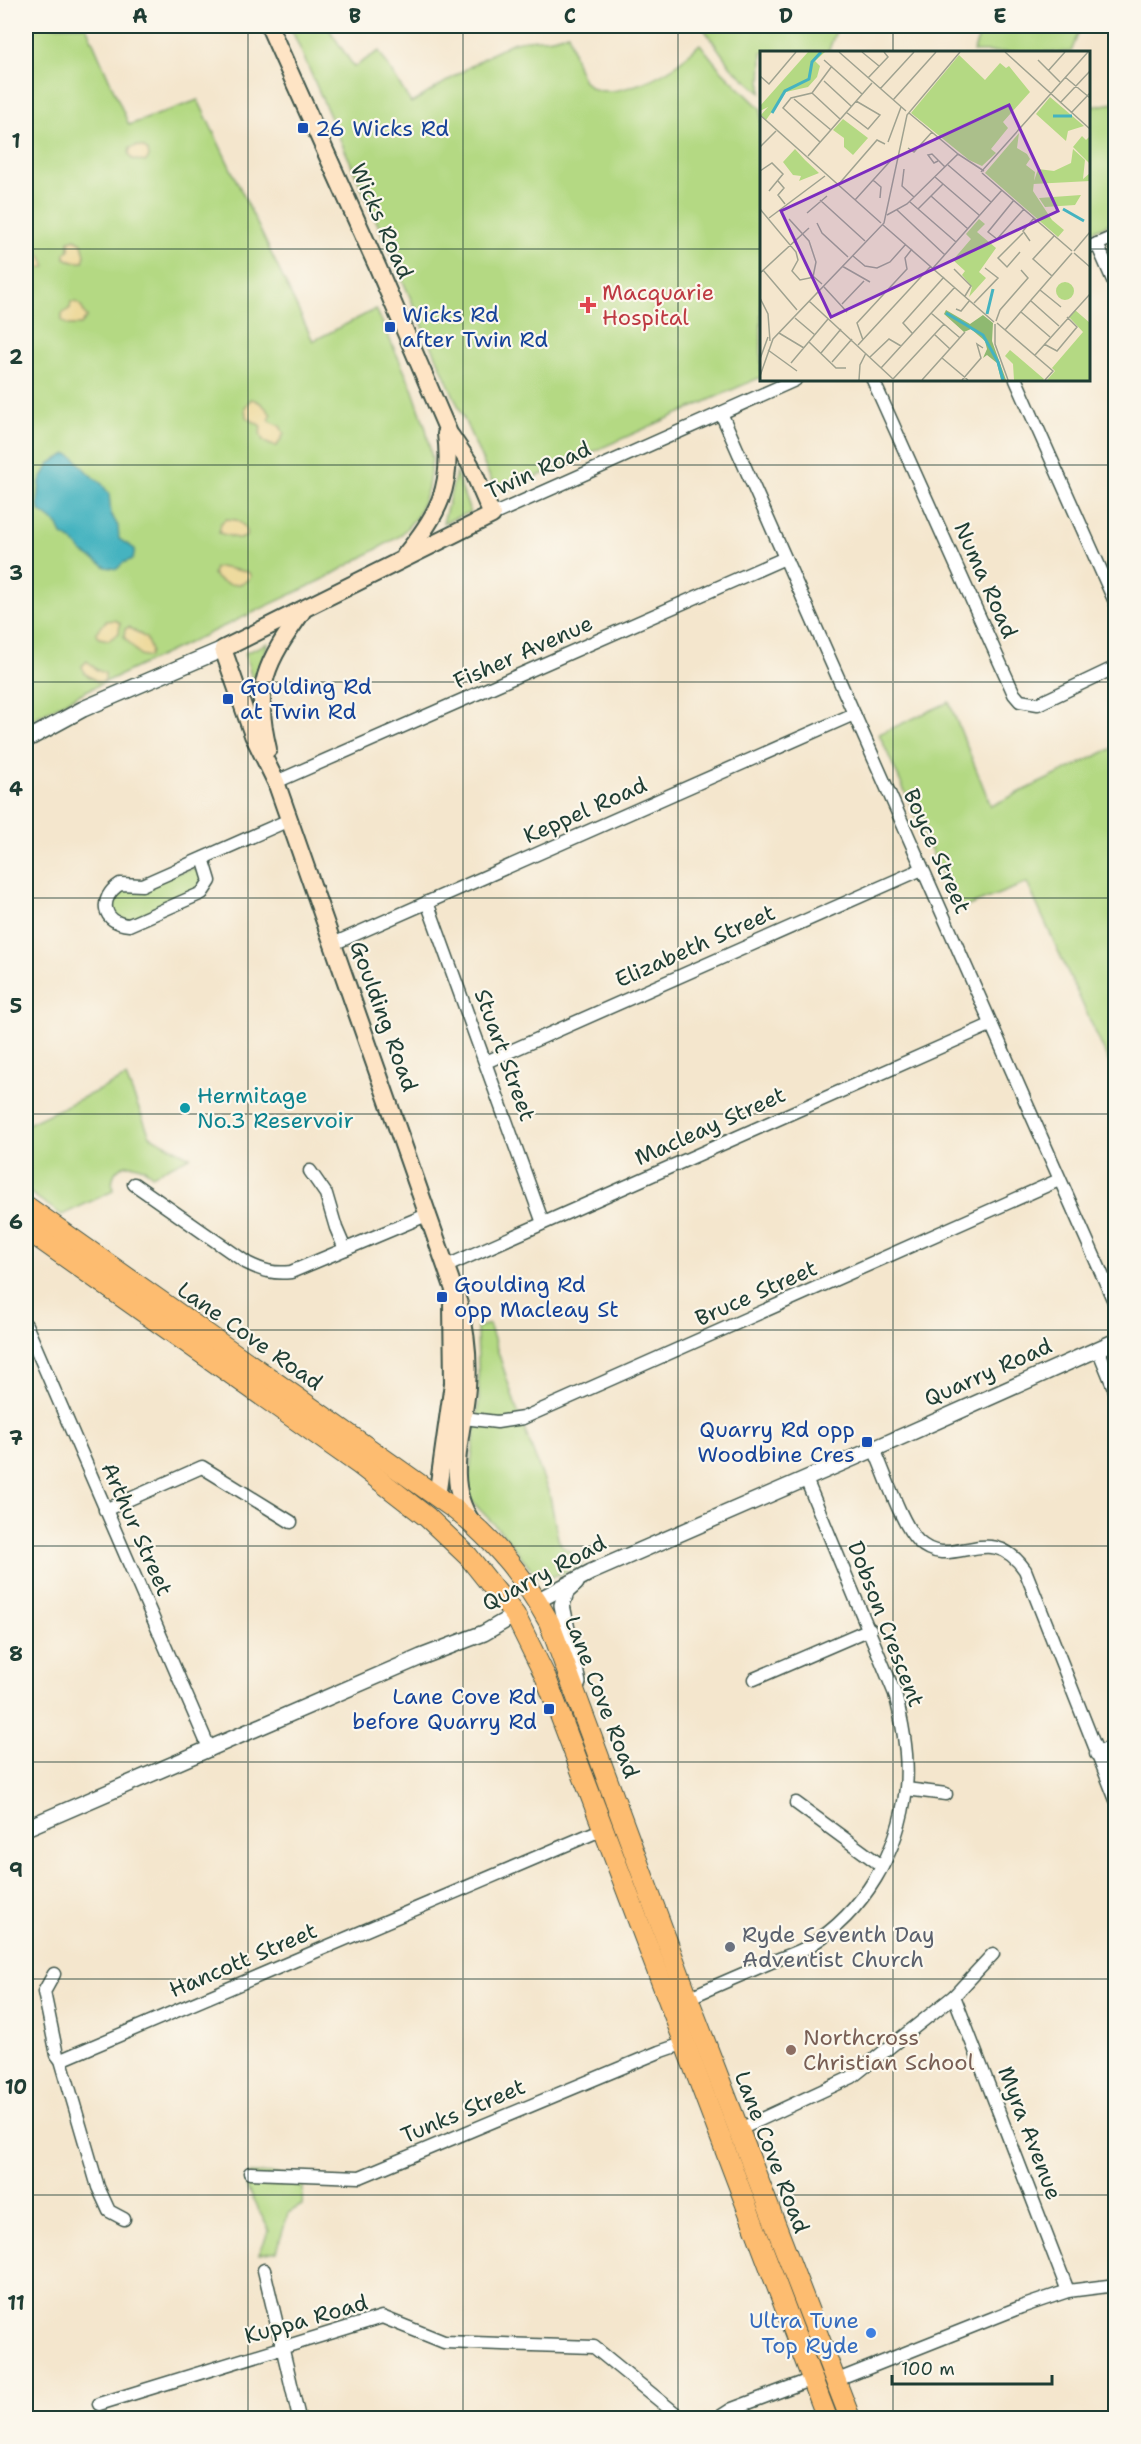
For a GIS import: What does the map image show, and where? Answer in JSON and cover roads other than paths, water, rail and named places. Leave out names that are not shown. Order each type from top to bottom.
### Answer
[{"type":"highway","name":"Lane Cove Road","points":[[26,1206],[474,1525],[507,1560],[537,1601],[549,1622],[688,1998],[850,2418]]},
{"type":"highway","name":"Lane Cove Road","points":[[26,1229],[368,1471],[427,1517],[468,1556],[515,1615],[546,1678],[827,2418]]},
{"type":"highway","points":[[437,1497],[441,1512],[468,1556]]},
{"type":"highway","name":"Quarry Road","points":[[515,1615],[537,1601]]},
{"type":"main road","name":"Wicks Road","points":[[269,26],[448,429],[461,468],[488,517]]},
{"type":"main road","points":[[401,560],[430,524],[442,499],[449,458],[448,429]]},
{"type":"main road","name":"Twin Road","points":[[227,647],[488,517]]},
{"type":"main road","name":"Twin Road","points":[[267,668],[281,641],[304,609]]},
{"type":"main road","points":[[227,647],[263,730]]},
{"type":"main road","name":"Goulding Road","points":[[227,647],[253,735],[276,782]]},
{"type":"main road","name":"Goulding Road","points":[[267,668],[260,701],[263,730],[276,782],[447,1266],[466,1337],[468,1386],[457,1418],[437,1497]]},
{"type":"main road","name":"Goulding Road","points":[[457,1418],[457,1485],[463,1507],[474,1525]]},
{"type":"street","points":[[1116,236],[1093,246],[1116,287]]},
{"type":"street","name":"Twin Road","points":[[488,517],[793,381]]},
{"type":"street","name":"Numa Road","points":[[873,381],[1014,694],[1020,700],[1038,704],[1116,667]]},
{"type":"street","points":[[1016,381],[1116,604]]},
{"type":"street","name":"Boyce Street","points":[[721,413],[1116,1306]]},
{"type":"street","name":"Fisher Avenue","points":[[276,782],[785,558]]},
{"type":"street","name":"Twin Road","points":[[26,740],[83,709],[227,647]]},
{"type":"street","name":"Keppel Road","points":[[333,944],[854,714]]},
{"type":"street","points":[[203,858],[210,881],[202,893],[129,925],[117,922],[107,912],[105,901],[108,894],[120,884],[142,885],[203,858],[289,820]]},
{"type":"street","name":"Elizabeth Street","points":[[486,1062],[922,869]]},
{"type":"street","name":"Stuart Street","points":[[427,902],[543,1223]]},
{"type":"street","name":"Macleay Street","points":[[447,1266],[990,1025]]},
{"type":"street","points":[[310,1171],[326,1194],[345,1249]]},
{"type":"street","name":"Bruce Street","points":[[457,1418],[497,1422],[523,1418],[1059,1180]]},
{"type":"street","points":[[134,1184],[261,1270],[276,1274],[291,1272],[429,1214]]},
{"type":"street","name":"Arthur Street","points":[[26,1325],[210,1750]]},
{"type":"street","name":"Quarry Road","points":[[537,1601],[591,1572],[1116,1341]]},
{"type":"street","points":[[1098,1349],[1116,1393]]},
{"type":"street","points":[[874,1449],[911,1532],[924,1546],[944,1552],[974,1546],[997,1547],[1005,1550],[1020,1563],[1030,1580],[1096,1754],[1116,1800]]},
{"type":"street","points":[[105,1510],[202,1467],[291,1522]]},
{"type":"street","name":"Dobson Crescent","points":[[688,1998],[817,1941],[845,1918],[861,1901],[882,1866],[897,1829],[906,1789],[907,1768],[901,1719],[895,1694],[806,1479]]},
{"type":"street","points":[[580,1706],[576,1669],[562,1610],[562,1600],[569,1588],[591,1572]]},
{"type":"street","name":"Quarry Road","points":[[26,1828],[421,1657],[484,1633],[515,1615]]},
{"type":"street","points":[[754,1679],[870,1629]]},
{"type":"street","points":[[1096,1754],[1116,1745]]},
{"type":"street","points":[[906,1789],[946,1794]]},
{"type":"street","points":[[796,1803],[882,1866]]},
{"type":"street","name":"Hancott Street","points":[[61,2060],[603,1829]]},
{"type":"street","points":[[738,2130],[852,2077],[954,1996],[993,1954]]},
{"type":"street","points":[[54,1974],[44,1992],[57,2055],[61,2060],[98,2187],[109,2211],[124,2218]]},
{"type":"street","name":"Myra Avenue","points":[[954,1996],[1068,2291]]},
{"type":"street","name":"Tunks Street","points":[[250,2173],[360,2177],[685,2043]]},
{"type":"street","points":[[264,2270],[299,2418]]},
{"type":"street","points":[[835,2381],[1021,2307],[1068,2291],[1116,2285]]},
{"type":"street","name":"Kuppa Road","points":[[99,2404],[382,2317],[444,2343],[594,2346],[681,2418]]},
{"type":"street","points":[[718,2418],[732,2409],[812,2379]]},
{"type":"water","points":[[67,454],[74,457],[102,484],[109,494],[111,514],[118,526],[119,539],[135,549],[133,559],[123,563],[117,569],[106,567],[82,552],[73,541],[62,535],[58,525],[39,510],[40,481],[50,463]]},
{"type":"place","name":"26 Wicks Rd","points":[[303,128]]},
{"type":"place","name":"Macquarie Hospital","points":[[588,305]]},
{"type":"place","name":"Wicks Rd after Twin Rd","points":[[390,327]]},
{"type":"place","name":"Goulding Rd at Twin Rd","points":[[228,699]]},
{"type":"place","name":"Hermitage No.3 Reservoir","points":[[185,1108]]},
{"type":"place","name":"Goulding Rd opp Macleay St","points":[[442,1297]]},
{"type":"place","name":"Quarry Rd opp Woodbine Cres","points":[[867,1442]]},
{"type":"place","name":"Lane Cove Rd before Quarry Rd","points":[[549,1709]]},
{"type":"place","name":"Ryde Seventh Day Adventist Church","points":[[730,1947]]},
{"type":"place","name":"Northcross Christian School","points":[[791,2050]]},
{"type":"place","name":"Ultra Tune Top Ryde","points":[[871,2333]]}]
